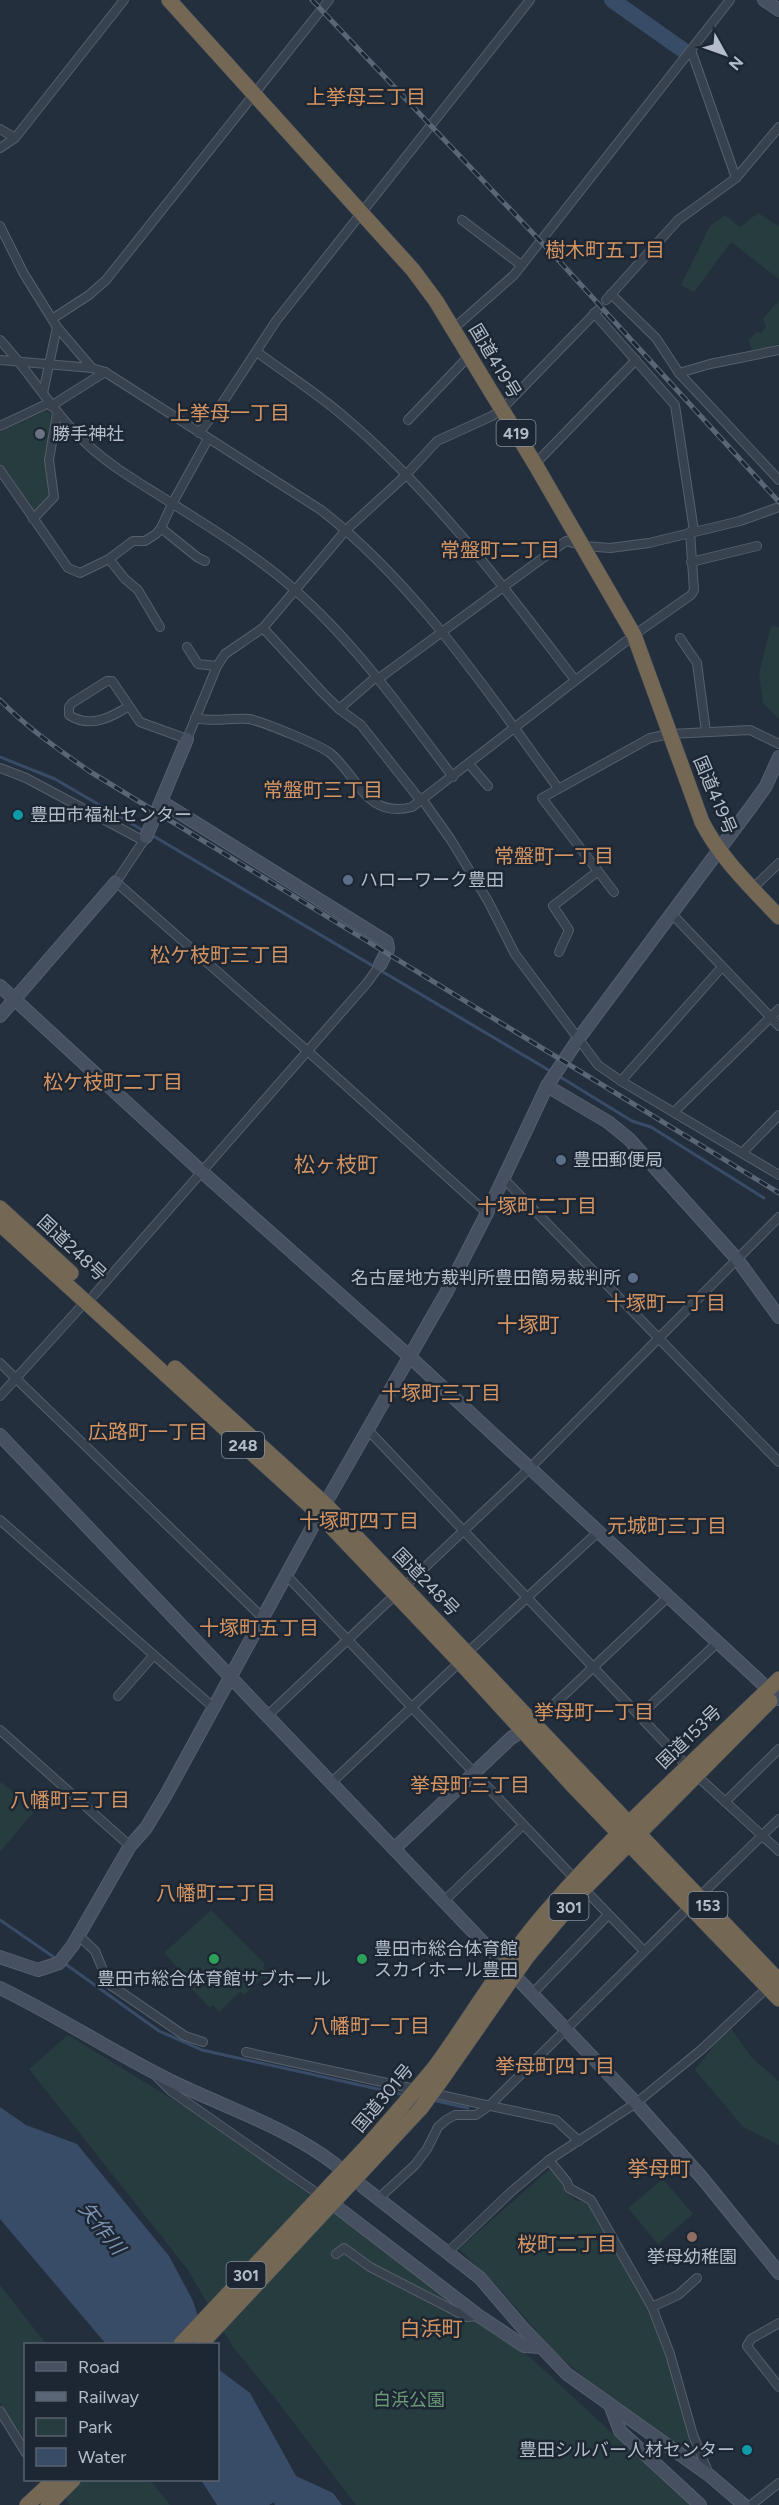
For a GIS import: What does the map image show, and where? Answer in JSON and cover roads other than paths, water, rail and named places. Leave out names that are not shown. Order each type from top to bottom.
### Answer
[{"type":"highway","name":"国道419号","points":[[170,0],[412,270],[453,329],[584,546],[634,635],[702,822],[719,852],[779,916]]},
{"type":"highway","name":"国道248号","points":[[0,1208],[90,1298],[322,1510],[628,1833]]},
{"type":"highway","name":"国道248号","points":[[0,1224],[90,1298]]},
{"type":"highway","name":"国道153号","points":[[628,1833],[776,1691]]},
{"type":"highway","name":"国道301号","points":[[182,2343],[421,2108],[441,2070],[510,1970],[580,1884],[628,1833]]},
{"type":"highway","name":"153","points":[[628,1833],[776,1980],[779,1999]]},
{"type":"highway","name":"国道301号","points":[[202,2343],[322,2205],[403,2104],[441,2070]]},
{"type":"highway","points":[[27,2505],[50,2488],[70,2481]]},
{"type":"street","points":[[0,148],[15,138],[124,0]]},
{"type":"street","points":[[43,393],[55,323],[106,280],[329,0]]},
{"type":"street","points":[[199,433],[221,405],[276,321],[530,0]]},
{"type":"street","points":[[453,329],[521,266],[730,0]]},
{"type":"street","points":[[764,0],[779,10]]},
{"type":"street","points":[[691,50],[736,178]]},
{"type":"street","points":[[0,129],[15,138]]},
{"type":"street","points":[[778,130],[736,178],[678,220],[609,297],[656,339],[679,373],[779,480]]},
{"type":"street","points":[[462,220],[521,266]]},
{"type":"street","points":[[0,226],[24,274],[55,323],[92,368]]},
{"type":"street","points":[[0,1016],[116,882],[145,839],[156,818],[195,718],[217,666],[231,648],[263,628],[346,530],[405,476],[436,441],[501,410],[597,311],[675,405],[692,532],[691,562],[694,590],[691,595],[634,635],[412,807],[388,809],[372,800],[329,753],[253,720],[215,722],[195,718]]},
{"type":"street","points":[[0,340],[20,361],[52,407],[88,445],[111,464],[294,589],[338,633],[377,678],[453,777]]},
{"type":"street","points":[[679,373],[710,364],[779,350]]},
{"type":"street","points":[[257,352],[341,414],[432,503],[504,588],[575,680]]},
{"type":"street","points":[[408,420],[468,357]]},
{"type":"street","points":[[0,360],[92,368],[105,372],[321,510],[346,530],[382,566],[441,633],[558,788]]},
{"type":"street","points":[[535,464],[636,360]]},
{"type":"street","points":[[0,426],[52,407],[105,372]]},
{"type":"street","points":[[33,519],[54,497],[49,460],[52,407]]},
{"type":"street","points":[[0,470],[70,570],[80,573],[109,559],[133,541],[149,540],[161,528],[208,439]]},
{"type":"street","points":[[339,709],[377,678],[566,541],[584,546],[610,548],[649,543],[740,521],[779,507]]},
{"type":"street","points":[[161,528],[196,558],[205,561]]},
{"type":"street","points":[[691,562],[757,546]]},
{"type":"street","points":[[109,559],[125,579],[138,590],[160,627]]},
{"type":"street","points":[[263,628],[339,709],[361,725],[417,796],[422,799],[470,870],[515,954],[598,1065],[779,1175]]},
{"type":"street","points":[[680,638],[697,663],[706,732]]},
{"type":"street","points":[[187,647],[198,664],[217,666]]},
{"type":"street","points":[[129,706],[109,719],[87,721],[69,716],[69,707],[72,703],[106,681],[112,681],[140,722],[187,739]]},
{"type":"street","points":[[614,892],[542,798],[648,739],[670,735],[750,730],[779,744]]},
{"type":"street","points":[[0,1957],[30,1969],[42,1970],[60,1961],[78,1935],[130,1846],[151,1819],[322,1510],[410,1357],[487,1213],[547,1086],[579,1038],[766,786],[779,757]]},
{"type":"street","points":[[469,764],[488,786]]},
{"type":"street","points":[[0,768],[26,778],[145,839]]},
{"type":"street","points":[[0,1396],[90,1298],[307,1051],[377,968],[388,949],[387,942],[162,802]]},
{"type":"street","points":[[753,889],[779,863]]},
{"type":"street","points":[[559,952],[569,930],[553,906],[597,872]]},
{"type":"street","points":[[116,882],[487,1213]]},
{"type":"street","points":[[671,913],[779,1026]]},
{"type":"street","points":[[621,1081],[722,968]]},
{"type":"street","points":[[0,986],[201,1171],[410,1357],[717,1643],[776,1691]]},
{"type":"street","points":[[675,1111],[779,1009]]},
{"type":"street","points":[[547,1086],[619,1130],[737,1259],[779,1317]]},
{"type":"street","points":[[743,1152],[779,1115]]},
{"type":"street","points":[[504,1179],[779,1462]]},
{"type":"street","points":[[267,1716],[530,1468],[779,1217]]},
{"type":"street","points":[[0,1363],[263,1618]]},
{"type":"street","points":[[368,1430],[692,1771],[779,1851]]},
{"type":"street","points":[[0,1435],[566,2027],[703,2179],[779,2273]]},
{"type":"street","points":[[0,1520],[213,1707]]},
{"type":"street","points":[[331,1783],[598,1532]]},
{"type":"street","points":[[286,1576],[644,1951]]},
{"type":"street","points":[[394,1849],[511,1738],[528,1728],[669,1596]]},
{"type":"street","points":[[639,1716],[717,1643]]},
{"type":"street","points":[[118,1696],[154,1655]]},
{"type":"street","points":[[0,1730],[130,1846]]},
{"type":"street","points":[[725,1802],[779,1749]]},
{"type":"street","points":[[378,2199],[416,2165],[428,2150],[438,2127],[455,2115],[476,2115],[489,2106],[566,2027],[779,1819]]},
{"type":"street","points":[[444,1901],[523,1825]]},
{"type":"street","points":[[533,1994],[608,1915]]},
{"type":"street","points":[[78,1935],[95,1951],[109,1984],[185,2036],[203,2042]]},
{"type":"street","points":[[448,2252],[512,2191],[549,2160],[636,2103],[701,2050],[776,1980]]},
{"type":"street","points":[[0,1988],[45,2010],[153,2072],[284,2134],[336,2165]]},
{"type":"street","points":[[246,2052],[556,2120],[578,2141]]},
{"type":"street","points":[[153,2072],[159,2081],[171,2091],[322,2205],[524,2346],[540,2347]]},
{"type":"street","points":[[549,2160],[567,2182],[569,2188],[591,2200],[652,2307],[669,2354],[693,2435],[709,2475]]},
{"type":"street","points":[[362,2186],[480,2278],[540,2347],[567,2374],[709,2475],[744,2505]]},
{"type":"street","points":[[336,2254],[344,2248],[370,2266],[467,2317],[479,2316]]},
{"type":"street","points":[[652,2307],[674,2297],[698,2278]]},
{"type":"street","points":[[779,2323],[751,2339],[747,2346],[779,2385]]},
{"type":"street","points":[[611,2407],[620,2431],[700,2505]]},
{"type":"street","points":[[0,2410],[24,2450]]},
{"type":"street","points":[[751,2505],[778,2486]]},
{"type":"water","name":"矢作川","points":[[0,2107],[26,2125],[77,2144],[169,2256],[193,2301],[207,2343],[105,2343],[0,2219]]},
{"type":"water","points":[[219,2370],[250,2393],[296,2476],[333,2493],[342,2505],[275,2505],[274,2502],[269,2505],[217,2505],[202,2481],[219,2481]]},
{"type":"waterway","points":[[612,0],[683,50]]},
{"type":"waterway","points":[[0,757],[55,779],[144,831]]},
{"type":"waterway","points":[[150,834],[552,1072]]},
{"type":"waterway","points":[[557,1075],[632,1121],[651,1127],[764,1198]]},
{"type":"waterway","points":[[0,1920],[58,1960]]},
{"type":"waterway","points":[[64,1963],[159,2031],[202,2050],[405,2095]]},
{"type":"waterway","points":[[432,2100],[468,2108]]},
{"type":"railway","points":[[312,0],[562,264],[779,502]]},
{"type":"railway","points":[[0,700],[31,729],[89,771],[779,1193]]},
{"type":"place","name":"勝手神社","points":[[40,434]]},
{"type":"place","name":"豊田市福祉センター","points":[[18,815]]},
{"type":"place","name":"ハローワーク豊田","points":[[348,880]]},
{"type":"place","name":"豊田郵便局","points":[[561,1160]]},
{"type":"place","name":"名古屋地方裁判所豊田簡易裁判所","points":[[633,1278]]},
{"type":"place","name":"豊田市総合体育館サブホール","points":[[214,1959]]},
{"type":"place","name":"豊田市総合体育館 スカイホール豊田","points":[[362,1959]]},
{"type":"place","name":"挙母幼稚園","points":[[692,2237]]},
{"type":"place","name":"豊田シルバー人材センター","points":[[747,2450]]},
{"type":"district","name":"上挙母三丁目","points":[[366,97]]},
{"type":"district","name":"樹木町五丁目","points":[[605,250]]},
{"type":"district","name":"上挙母一丁目","points":[[230,413]]},
{"type":"district","name":"常盤町二丁目","points":[[500,550]]},
{"type":"district","name":"常盤町三丁目","points":[[323,790]]},
{"type":"district","name":"常盤町一丁目","points":[[554,856]]},
{"type":"district","name":"松ケ枝町三丁目","points":[[220,955]]},
{"type":"district","name":"松ケ枝町二丁目","points":[[113,1082]]},
{"type":"district","name":"松ヶ枝町","points":[[336,1164]]},
{"type":"district","name":"十塚町二丁目","points":[[537,1206]]},
{"type":"district","name":"十塚町一丁目","points":[[666,1303]]},
{"type":"district","name":"十塚町","points":[[528,1324]]},
{"type":"district","name":"十塚町三丁目","points":[[441,1393]]},
{"type":"district","name":"広路町一丁目","points":[[148,1432]]},
{"type":"district","name":"十塚町四丁目","points":[[359,1521]]},
{"type":"district","name":"元城町三丁目","points":[[667,1526]]},
{"type":"district","name":"十塚町五丁目","points":[[259,1628]]},
{"type":"district","name":"挙母町一丁目","points":[[594,1712]]},
{"type":"district","name":"挙母町三丁目","points":[[470,1785]]},
{"type":"district","name":"八幡町三丁目","points":[[70,1800]]},
{"type":"district","name":"八幡町二丁目","points":[[216,1893]]},
{"type":"district","name":"八幡町一丁目","points":[[370,2026]]},
{"type":"district","name":"挙母町四丁目","points":[[555,2066]]},
{"type":"district","name":"挙母町","points":[[659,2168]]},
{"type":"district","name":"桜町二丁目","points":[[567,2244]]},
{"type":"district","name":"白浜町","points":[[431,2328]]},
{"type":"park label","name":"白浜公園","points":[[409,2400]]}]
